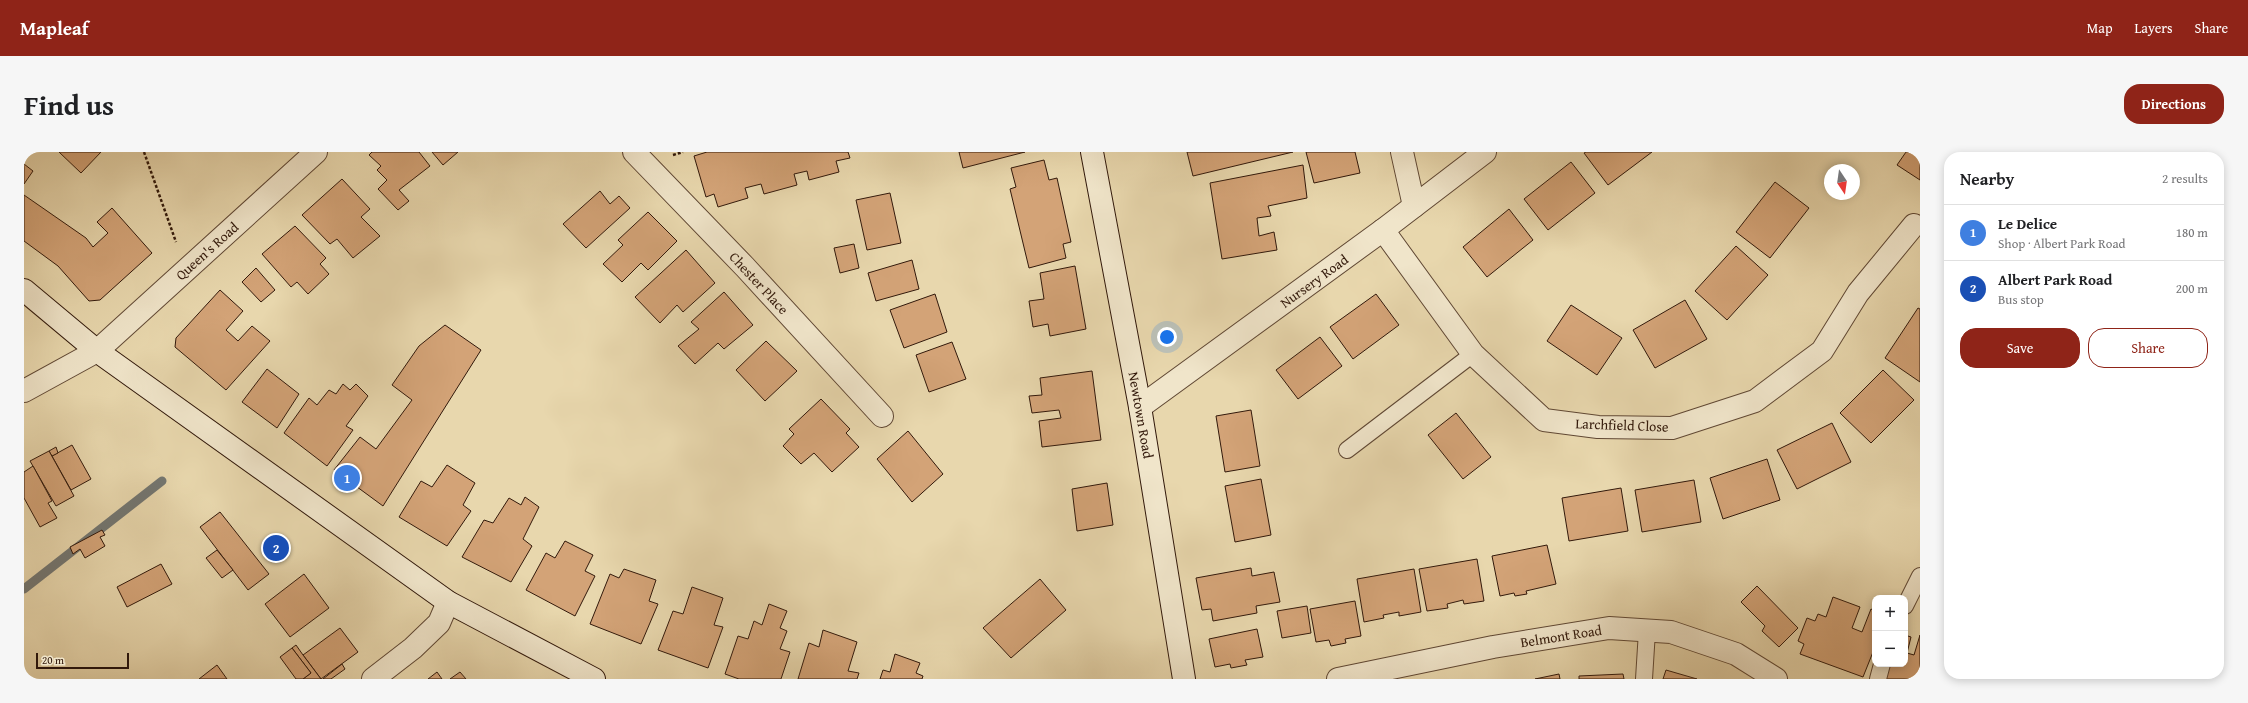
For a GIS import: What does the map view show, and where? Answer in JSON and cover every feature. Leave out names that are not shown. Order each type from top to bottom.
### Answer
[{"type":"street","name":"Queen's Road","points":[[24,390],[97,351],[316,152]]},
{"type":"street","name":"Chester Place","points":[[634,152],[745,267],[882,416]]},
{"type":"street","name":"Newtown Road","points":[[1092,152],[1140,407],[1184,679]]},
{"type":"street","points":[[1402,152],[1414,206]]},
{"type":"street","name":"Nursery Road","points":[[1140,407],[1383,230],[1485,152]]},
{"type":"street","name":"Larchfield Close","points":[[1383,230],[1473,354],[1544,420],[1598,428],[1672,428],[1755,401],[1822,351],[1858,293],[1914,225]]},
{"type":"street","points":[[24,290],[97,351],[448,602],[594,679]]},
{"type":"street","points":[[374,679],[413,648],[438,623],[448,602]]},
{"type":"street","name":"Belmont Road","points":[[1338,679],[1493,646],[1609,628],[1671,632],[1736,654],[1776,679]]},
{"type":"lane","points":[[1347,450],[1473,354]]},
{"type":"lane","points":[[1908,600],[1920,576]]},
{"type":"lane","points":[[1644,679],[1647,631]]},
{"type":"lane","points":[[1878,679],[1881,667]]},
{"type":"path","points":[[144,152],[186,270]]},
{"type":"building","points":[[59,152],[101,152],[81,173]]},
{"type":"building","points":[[372,152],[419,152],[430,166],[399,190],[409,201],[398,210],[378,189],[387,180],[377,170],[381,166],[369,155]]},
{"type":"building","points":[[432,152],[458,152],[443,165]]},
{"type":"building","points":[[707,152],[848,152],[850,158],[836,161],[839,172],[809,180],[807,171],[794,174],[797,185],[764,194],[761,184],[745,188],[748,198],[718,207],[714,194],[706,197],[694,156]]},
{"type":"building","points":[[959,152],[1025,152],[963,168]]},
{"type":"building","points":[[1187,152],[1293,152],[1193,176]]},
{"type":"building","points":[[1306,152],[1355,152],[1360,173],[1314,183]]},
{"type":"building","points":[[1652,152],[1608,185],[1584,153]]},
{"type":"building","points":[[1906,152],[1920,152],[1920,180],[1897,165]]},
{"type":"building","points":[[1044,160],[1049,180],[1057,178],[1071,242],[1063,244],[1066,258],[1029,268],[1010,189],[1016,187],[1011,168]]},
{"type":"building","points":[[1571,162],[1595,193],[1548,230],[1524,199]]},
{"type":"building","points":[[24,164],[33,171],[24,184]]},
{"type":"building","points":[[1303,165],[1307,198],[1268,206],[1271,216],[1257,218],[1259,236],[1274,232],[1277,250],[1222,259],[1210,183]]},
{"type":"building","points":[[342,179],[370,209],[361,217],[380,236],[353,258],[337,239],[330,244],[302,215]]},
{"type":"building","points":[[1775,182],[1809,208],[1770,258],[1736,232]]},
{"type":"building","points":[[600,191],[610,204],[619,196],[630,208],[586,248],[563,224]]},
{"type":"building","points":[[890,193],[901,243],[867,250],[856,200]]},
{"type":"building","points":[[24,195],[86,238],[93,247],[108,233],[97,222],[112,208],[152,253],[100,300],[89,301],[58,266],[24,241]]},
{"type":"building","points":[[1509,209],[1533,240],[1487,277],[1463,247]]},
{"type":"building","points":[[648,212],[677,241],[648,270],[641,263],[622,282],[603,264],[623,245],[618,240]]},
{"type":"building","points":[[295,226],[326,258],[320,264],[329,274],[308,294],[297,282],[291,287],[262,254]]},
{"type":"building","points":[[854,244],[859,268],[840,273],[834,248]]},
{"type":"building","points":[[1736,246],[1768,275],[1727,320],[1695,291]]},
{"type":"building","points":[[686,250],[715,283],[683,312],[677,305],[660,323],[635,297]]},
{"type":"building","points":[[912,260],[919,289],[876,301],[868,273]]},
{"type":"building","points":[[1075,266],[1086,329],[1050,336],[1048,324],[1033,327],[1029,301],[1044,299],[1040,273]]},
{"type":"building","points":[[256,268],[275,290],[261,302],[242,282]]},
{"type":"building","points":[[220,290],[243,311],[226,330],[238,341],[252,326],[270,341],[226,390],[175,347],[176,338]]},
{"type":"building","points":[[724,292],[753,325],[724,349],[718,343],[695,364],[678,346],[699,329],[691,322]]},
{"type":"building","points":[[935,294],[947,332],[904,348],[890,310]]},
{"type":"building","points":[[1376,294],[1399,325],[1353,359],[1330,327]]},
{"type":"building","points":[[1685,300],[1707,339],[1655,368],[1633,330]]},
{"type":"building","points":[[1571,305],[1622,338],[1597,375],[1547,341]]},
{"type":"building","points":[[1918,308],[1920,309],[1920,382],[1885,358]]},
{"type":"building","points":[[445,325],[481,350],[383,506],[334,470],[360,437],[376,449],[412,400],[392,385],[419,346]]},
{"type":"building","points":[[1320,337],[1342,366],[1298,399],[1276,370]]},
{"type":"building","points":[[766,341],[797,371],[765,401],[736,370]]},
{"type":"building","points":[[952,342],[966,379],[929,392],[916,355]]},
{"type":"building","points":[[267,369],[299,394],[277,428],[242,402]]},
{"type":"building","points":[[1883,370],[1914,400],[1871,443],[1840,413]]},
{"type":"building","points":[[1092,371],[1101,440],[1042,447],[1039,421],[1061,418],[1059,410],[1032,413],[1029,396],[1042,395],[1040,378]]},
{"type":"building","points":[[343,384],[350,390],[356,384],[368,396],[346,426],[353,430],[327,466],[284,433],[309,398],[317,405],[329,390],[336,394]]},
{"type":"building","points":[[821,399],[850,429],[846,433],[859,447],[832,472],[814,453],[801,464],[783,446],[794,434],[789,429]]},
{"type":"building","points":[[1251,410],[1260,466],[1225,472],[1216,416]]},
{"type":"building","points":[[1456,413],[1491,457],[1463,479],[1428,435]]},
{"type":"building","points":[[1832,423],[1851,462],[1797,489],[1777,450]]},
{"type":"building","points":[[908,431],[943,474],[912,502],[877,459]]},
{"type":"building","points":[[72,445],[91,479],[71,490],[52,456]]},
{"type":"building","points":[[56,447],[58,453],[52,456],[49,451]]},
{"type":"building","points":[[49,451],[74,496],[56,506],[30,461]]},
{"type":"building","points":[[1767,459],[1780,500],[1723,519],[1710,478]]},
{"type":"building","points":[[447,465],[475,483],[463,505],[471,511],[447,546],[399,517],[421,481],[432,487]]},
{"type":"building","points":[[33,466],[52,501],[48,503],[57,518],[40,527],[24,498],[24,472]]},
{"type":"building","points":[[1261,479],[1271,535],[1235,542],[1225,486]]},
{"type":"building","points":[[1694,480],[1701,522],[1642,532],[1635,490]]},
{"type":"building","points":[[1107,483],[1113,525],[1077,531],[1072,489]]},
{"type":"building","points":[[1621,488],[1628,531],[1569,541],[1562,498]]},
{"type":"building","points":[[525,497],[539,507],[523,539],[532,546],[511,582],[462,557],[484,520],[493,523],[509,498],[521,505]]},
{"type":"building","points":[[220,512],[269,574],[248,590],[200,527]]},
{"type":"building","points":[[102,530],[105,535],[100,537],[105,546],[85,558],[80,549],[73,554],[70,547]]},
{"type":"building","points":[[565,541],[593,555],[585,571],[595,576],[575,616],[526,590],[546,553],[555,558]]},
{"type":"building","points":[[1547,545],[1556,584],[1526,591],[1527,594],[1515,596],[1514,593],[1500,596],[1492,556]]},
{"type":"building","points":[[217,550],[233,570],[222,578],[206,558]]},
{"type":"building","points":[[1477,559],[1484,601],[1464,604],[1463,600],[1447,604],[1448,608],[1427,611],[1419,569]]},
{"type":"building","points":[[161,564],[172,584],[127,607],[117,587]]},
{"type":"building","points":[[1251,568],[1252,576],[1274,572],[1280,602],[1256,606],[1257,613],[1213,621],[1211,609],[1202,610],[1196,578]]},
{"type":"building","points":[[624,569],[656,580],[649,601],[658,604],[641,644],[590,624],[610,574],[619,578]]},
{"type":"building","points":[[1414,569],[1421,612],[1399,616],[1399,612],[1383,615],[1384,618],[1364,622],[1357,579]]},
{"type":"building","points":[[304,574],[329,608],[290,637],[265,604]]},
{"type":"building","points":[[1040,579],[1066,610],[1011,658],[983,628]]},
{"type":"building","points":[[1757,586],[1798,628],[1779,647],[1762,631],[1765,626],[1741,602]]},
{"type":"building","points":[[692,587],[723,598],[714,625],[723,627],[708,668],[658,650],[673,611],[683,614]]},
{"type":"building","points":[[1833,597],[1860,607],[1852,628],[1862,632],[1872,610],[1872,654],[1863,677],[1800,654],[1804,644],[1798,641],[1807,618],[1815,621],[1818,614],[1826,617]]},
{"type":"building","points":[[1355,601],[1361,636],[1345,639],[1346,643],[1331,646],[1329,640],[1316,642],[1310,609]]},
{"type":"building","points":[[769,604],[787,611],[780,628],[787,631],[780,649],[790,652],[781,679],[739,679],[725,674],[738,636],[748,639],[754,621],[762,625]]},
{"type":"building","points":[[1307,606],[1311,633],[1282,638],[1277,611]]},
{"type":"building","points":[[340,628],[358,652],[321,679],[303,655]]},
{"type":"building","points":[[1257,629],[1263,657],[1245,660],[1247,665],[1231,668],[1230,664],[1215,667],[1209,639]]},
{"type":"building","points":[[823,630],[857,642],[848,671],[859,673],[857,679],[798,679],[809,643],[819,647]]},
{"type":"building","points":[[1920,635],[1920,679],[1884,679],[1887,667],[1908,667],[1908,653],[1914,655]]},
{"type":"building","points":[[1908,636],[1911,637],[1908,649]]},
{"type":"building","points":[[296,645],[321,679],[303,679],[311,673],[292,648]]},
{"type":"building","points":[[292,648],[311,673],[303,679],[296,679],[280,657]]},
{"type":"building","points":[[895,654],[920,663],[916,673],[923,676],[922,679],[880,679],[883,670],[890,672]]},
{"type":"building","points":[[342,664],[345,669],[331,679],[323,679]]},
{"type":"building","points":[[217,665],[227,679],[199,679]]},
{"type":"building","points":[[1666,670],[1697,679],[1663,679]]},
{"type":"building","points":[[437,672],[442,679],[428,679]]},
{"type":"building","points":[[460,672],[466,679],[450,679]]},
{"type":"building","points":[[1559,674],[1560,679],[1535,679]]},
{"type":"building","points":[[1623,674],[1624,679],[1579,679],[1579,676]]},
{"type":"waterway","points":[[24,589],[162,481]]},
{"type":"place","name":"Le Delice","points":[[347,478]]},
{"type":"place","name":"Albert Park Road","points":[[276,548]]}]
